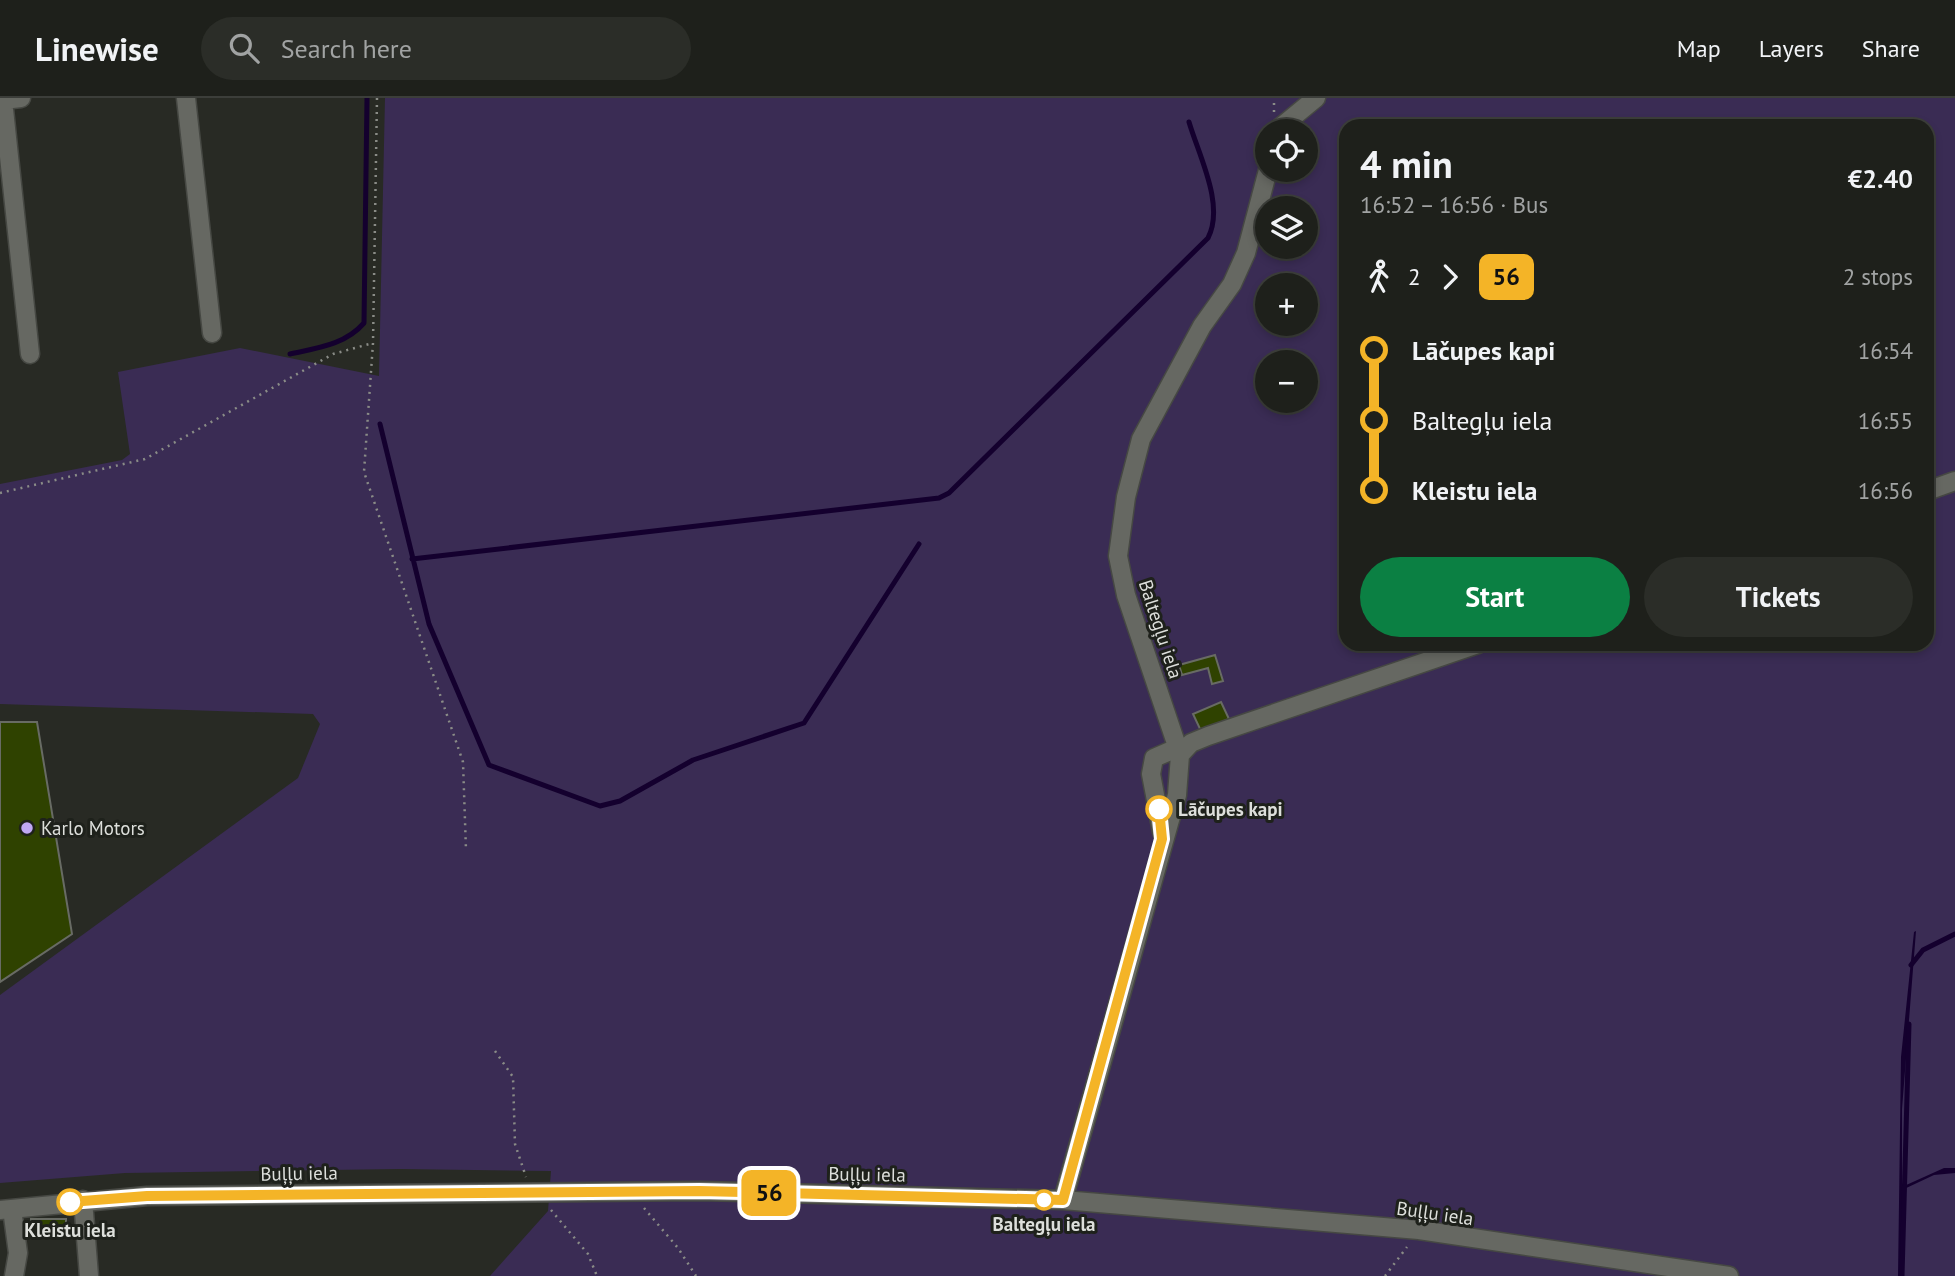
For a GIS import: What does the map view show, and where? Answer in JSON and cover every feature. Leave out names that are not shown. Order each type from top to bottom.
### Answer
[{"type":"street","points":[[187,98],[212,333]]},
{"type":"street","points":[[1291,119],[1316,98]]},
{"type":"street","points":[[7,99],[30,354]]},
{"type":"street","name":"Baltegļu iela","points":[[1063,1200],[1162,839],[1177,794],[1180,755],[1126,595],[1118,556],[1126,497],[1141,439],[1202,326],[1232,284],[1246,253],[1265,182]]},
{"type":"street","points":[[1934,488],[1955,481]]},
{"type":"street","points":[[1162,839],[1151,774],[1154,758],[1161,753],[1170,751],[1180,755],[1191,743],[1208,736],[1457,651]]},
{"type":"street","name":"Buļļu iela","points":[[6,1210],[83,1200],[147,1196],[536,1192],[699,1191],[1063,1200],[1419,1230],[1729,1276]]},
{"type":"street","points":[[83,1200],[89,1276]]},
{"type":"street","points":[[6,1210],[18,1253],[13,1276]]},
{"type":"path","points":[[377,98],[373,343],[364,472],[463,762],[466,849]]},
{"type":"path","points":[[0,493],[145,459],[333,354],[373,343]]},
{"type":"path","points":[[495,1051],[513,1077],[516,1144],[527,1183],[588,1254],[597,1276]]},
{"type":"path","points":[[630,1192],[678,1248],[696,1276]]},
{"type":"path","points":[[1385,1276],[1419,1230]]},
{"type":"shaded area","points":[[385,98],[1955,98],[1955,1276],[490,1276],[548,1211],[551,1171],[400,1169],[125,1173],[0,1183],[0,995],[298,778],[320,724],[313,714],[0,704],[0,484],[122,460],[130,454],[118,372],[240,348],[379,376]]},
{"type":"shaded area","points":[[1916,931],[1902,1109],[1902,1183],[1904,1186],[1944,1168],[1955,1168],[1955,1173],[1934,1175],[1902,1190],[1902,1276],[1898,1276],[1901,1057]]},
{"type":"building","points":[[1215,655],[1223,681],[1212,684],[1208,668],[1182,675],[1179,665]]},
{"type":"building","points":[[1221,702],[1229,719],[1201,731],[1193,714]]},
{"type":"building","name":"Karlo Motors","points":[[0,722],[37,722],[72,934],[0,982]]},
{"type":"building","points":[[31,1219],[66,1219],[66,1231],[31,1232]]},
{"type":"waterway","points":[[290,354],[339,341],[364,323],[367,98]]},
{"type":"waterway","points":[[412,559],[939,498],[949,493],[1208,238],[1214,211],[1212,196],[1189,122]]},
{"type":"waterway","points":[[380,424],[429,624],[489,765],[600,806],[620,801],[693,760],[804,723],[919,544]]},
{"type":"waterway","points":[[1911,965],[1923,950],[1955,934]]},
{"type":"waterway","points":[[1902,1276],[1909,1024]]},
{"type":"bus line","name":"56","points":[[70,1202],[147,1196],[699,1191],[1063,1200],[1162,839],[1159,809]]},
{"type":"place","name":"Lāčupes kapi","points":[[1159,809]]},
{"type":"place","name":"Karlo Motors","points":[[27,828]]},
{"type":"place","name":"Baltegļu iela","points":[[1044,1200]]},
{"type":"place","name":"Kleistu iela","points":[[70,1202]]}]
